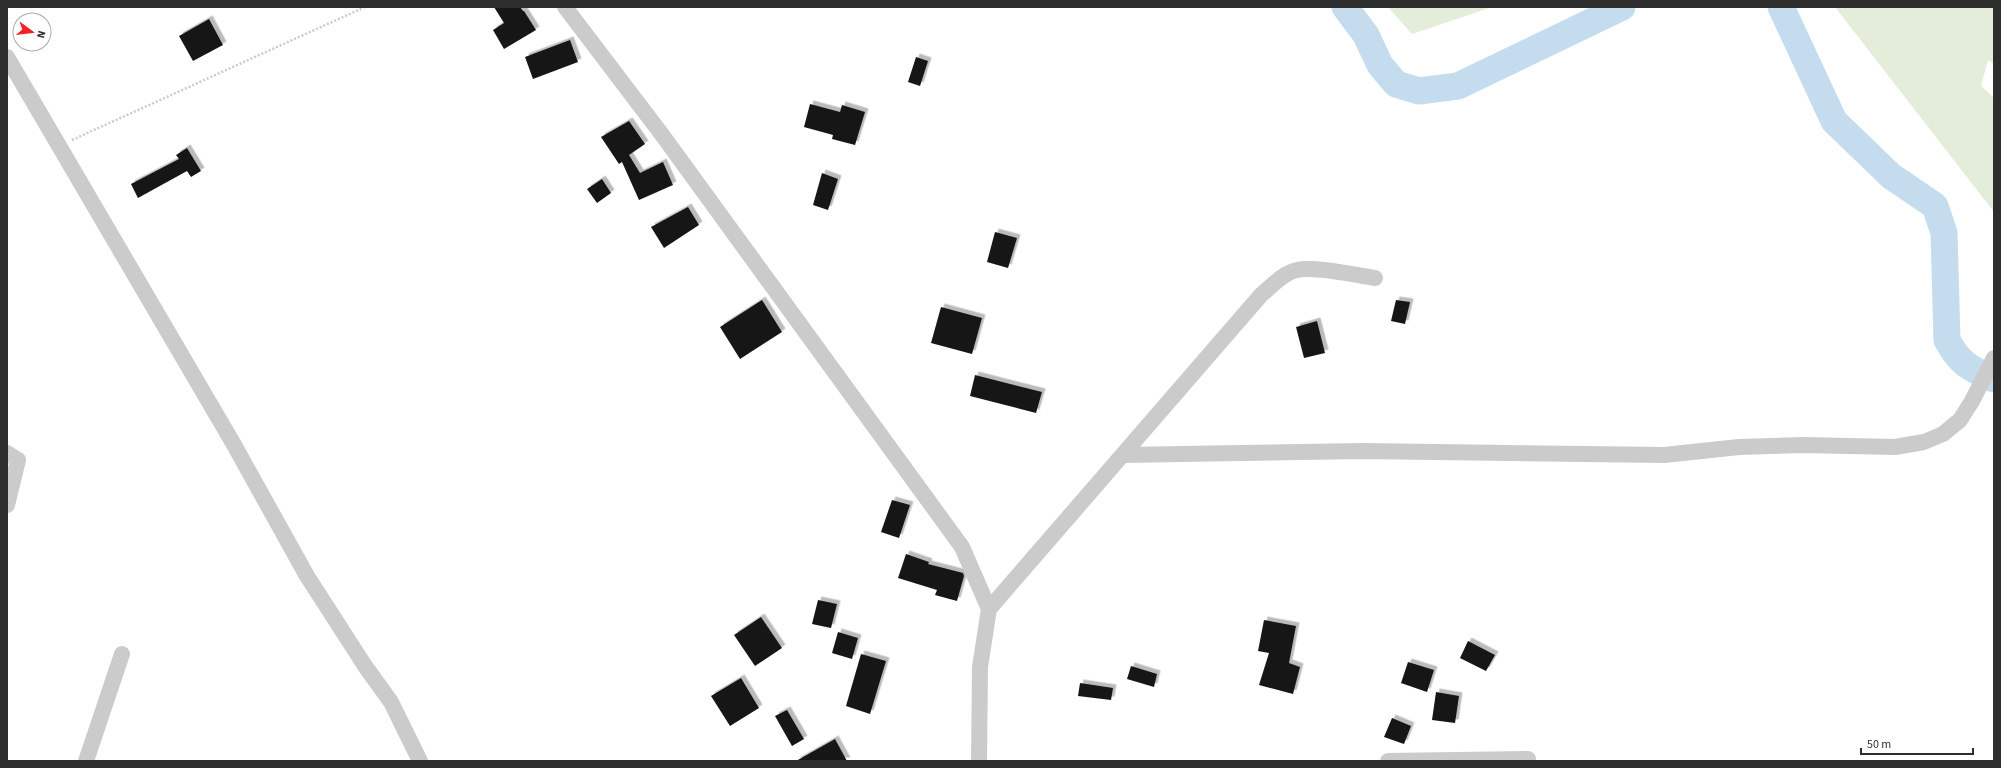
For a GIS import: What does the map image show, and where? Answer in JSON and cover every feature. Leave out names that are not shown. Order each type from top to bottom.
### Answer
[{"type":"street","points":[[565,7],[663,136],[917,488],[948,527],[962,548],[989,609]]},
{"type":"street","points":[[7,57],[237,450],[307,576],[391,702],[420,761]]},
{"type":"street","points":[[979,761],[980,667],[989,609],[1261,295],[1281,278],[1297,270],[1311,269],[1375,278]]},
{"type":"street","points":[[1123,455],[1363,451],[1544,455],[1664,455],[1746,447],[1803,445],[1895,447],[1924,442],[1943,434],[1960,420],[1992,362]]},
{"type":"street","points":[[7,454],[18,460],[7,505]]},
{"type":"street","points":[[86,761],[122,654]]},
{"type":"street","points":[[1388,761],[1528,759]]},
{"type":"path","points":[[58,146],[365,7]]},
{"type":"green space","points":[[1388,7],[1492,7],[1412,34]]},
{"type":"green space","points":[[1835,7],[1994,7],[1994,64],[1988,60],[1981,86],[1994,98],[1994,212]]},
{"type":"building","points":[[494,7],[520,7],[536,30],[504,49],[493,30],[504,23]]},
{"type":"building","points":[[209,19],[223,45],[193,61],[179,36]]},
{"type":"building","points":[[570,40],[578,62],[533,79],[525,57]]},
{"type":"building","points":[[916,57],[928,61],[920,86],[908,82]]},
{"type":"building","points":[[810,104],[840,112],[842,105],[865,112],[855,145],[832,139],[833,135],[804,127]]},
{"type":"building","points":[[629,121],[645,144],[629,155],[640,173],[663,162],[673,185],[639,200],[622,162],[619,164],[601,137]]},
{"type":"building","points":[[187,148],[201,171],[191,177],[187,171],[138,198],[131,184],[179,159],[176,155]]},
{"type":"building","points":[[822,173],[838,179],[828,210],[813,205]]},
{"type":"building","points":[[602,179],[611,193],[597,203],[587,189]]},
{"type":"building","points":[[688,207],[699,225],[664,248],[651,227]]},
{"type":"building","points":[[995,232],[1017,238],[1008,268],[987,262]]},
{"type":"building","points":[[762,300],[782,332],[740,359],[720,327]]},
{"type":"building","points":[[1396,300],[1410,302],[1405,324],[1391,321]]},
{"type":"building","points":[[941,307],[982,318],[972,354],[931,343]]},
{"type":"building","points":[[1317,321],[1325,353],[1304,358],[1296,327]]},
{"type":"building","points":[[975,375],[1042,392],[1036,413],[970,396]]},
{"type":"building","points":[[892,500],[910,505],[899,538],[881,532]]},
{"type":"building","points":[[906,554],[929,562],[928,564],[963,573],[964,576],[957,601],[935,595],[937,590],[898,578]]},
{"type":"building","points":[[818,600],[837,604],[831,628],[812,624]]},
{"type":"building","points":[[761,617],[782,648],[755,666],[734,635]]},
{"type":"building","points":[[1264,620],[1296,626],[1289,663],[1300,667],[1293,694],[1259,685],[1269,653],[1258,651]]},
{"type":"building","points":[[838,632],[858,638],[852,659],[832,653]]},
{"type":"building","points":[[1468,641],[1495,655],[1486,671],[1460,658]]},
{"type":"building","points":[[861,654],[886,661],[870,714],[846,706]]},
{"type":"building","points":[[1408,662],[1434,670],[1427,692],[1401,683]]},
{"type":"building","points":[[1131,666],[1157,674],[1154,687],[1127,679]]},
{"type":"building","points":[[741,678],[759,708],[730,726],[711,696]]},
{"type":"building","points":[[1080,683],[1113,688],[1111,700],[1078,696]]},
{"type":"building","points":[[1436,692],[1459,696],[1455,723],[1432,720]]},
{"type":"building","points":[[787,710],[804,739],[792,746],[775,716]]},
{"type":"building","points":[[1392,718],[1411,726],[1404,744],[1384,737]]},
{"type":"building","points":[[835,739],[847,761],[796,761]]},
{"type":"waterway","points":[[1345,7],[1366,35],[1380,65],[1396,84],[1419,91],[1458,86],[1622,7]]},
{"type":"waterway","points":[[1781,7],[1834,121],[1891,176],[1935,206],[1944,233],[1947,340],[1951,348],[1961,360],[1978,372],[1994,379]]}]
